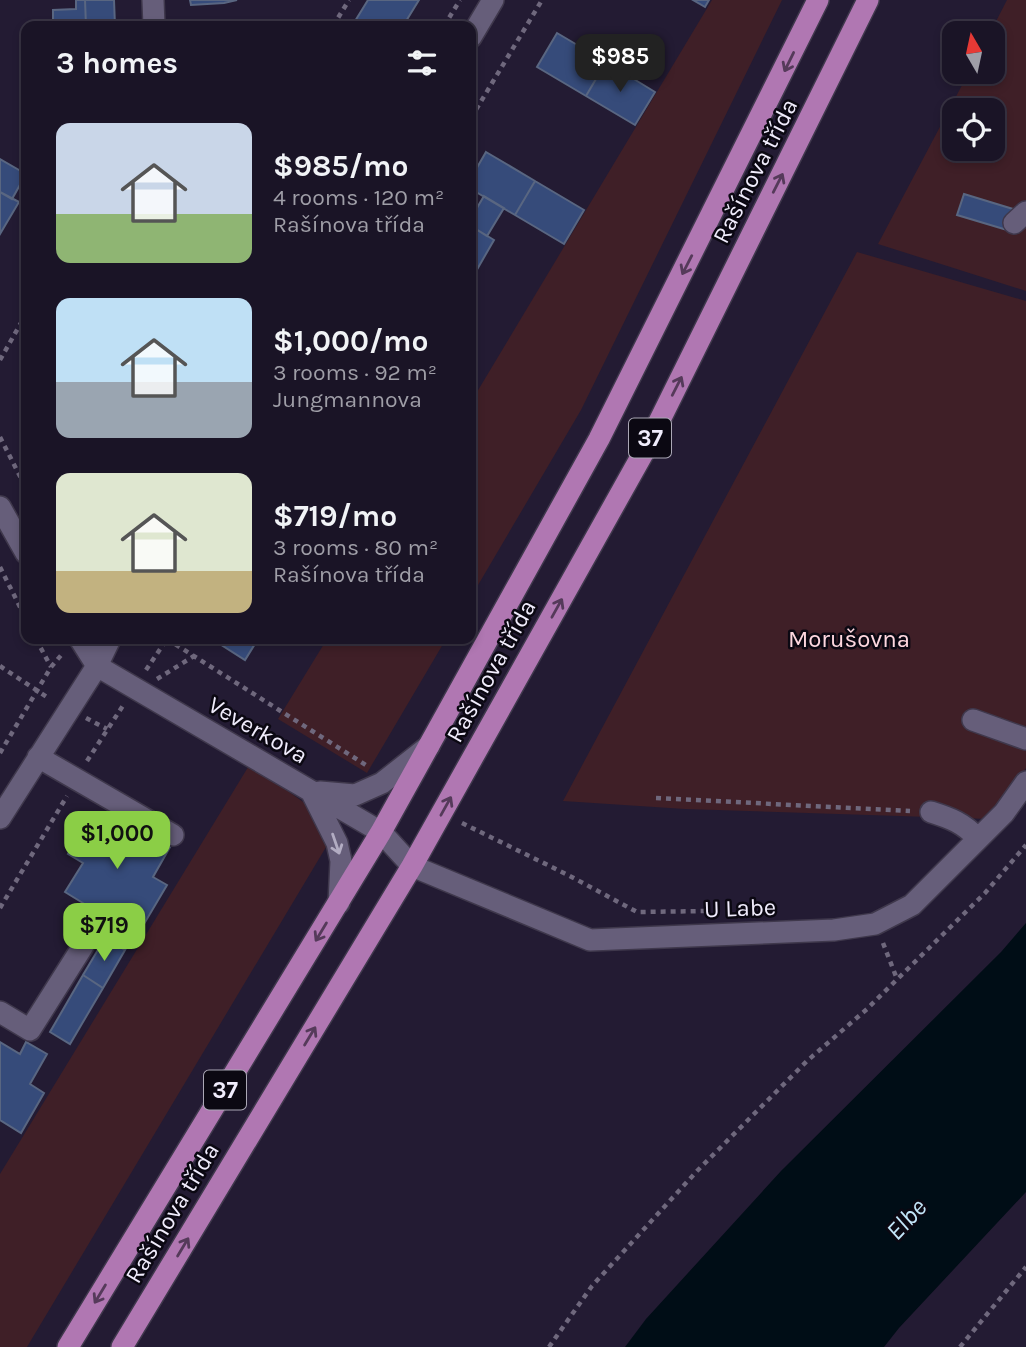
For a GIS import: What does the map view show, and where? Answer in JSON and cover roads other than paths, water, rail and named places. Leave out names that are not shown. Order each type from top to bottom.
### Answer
[{"type":"main road","name":"Rašínova třída","points":[[68,1347],[339,903],[429,747],[600,439],[818,0]]},
{"type":"main road","name":"Rašínova třída","points":[[122,1347],[412,866],[646,448],[868,0]]},
{"type":"street","points":[[153,0],[154,21]]},
{"type":"street","points":[[476,29],[493,0]]},
{"type":"street","points":[[0,507],[21,544]]},
{"type":"street","name":"Veverkova","points":[[74,644],[97,666],[144,685],[381,832],[412,866]]},
{"type":"street","points":[[0,818],[97,666],[108,644]]},
{"type":"street","points":[[973,720],[1026,739]]},
{"type":"street","name":"Rašínova třída","points":[[311,791],[355,796],[382,783],[429,747]]},
{"type":"street","points":[[38,757],[173,835]]},
{"type":"street","name":"U Labe","points":[[412,866],[590,940],[834,930],[875,924],[912,905],[1004,813],[1026,782]]},
{"type":"street","name":"Rašínova třída","points":[[311,791],[337,843],[341,861],[339,903]]},
{"type":"street","points":[[931,812],[958,821],[978,839]]},
{"type":"street","points":[[0,1012],[30,1030],[83,946]]},
{"type":"water","name":"Elbe","points":[[1026,923],[1026,1192],[884,1347],[625,1347],[646,1319],[781,1171],[1001,952]]},
{"type":"park label","name":"Morušovna","points":[[849,639]]}]
